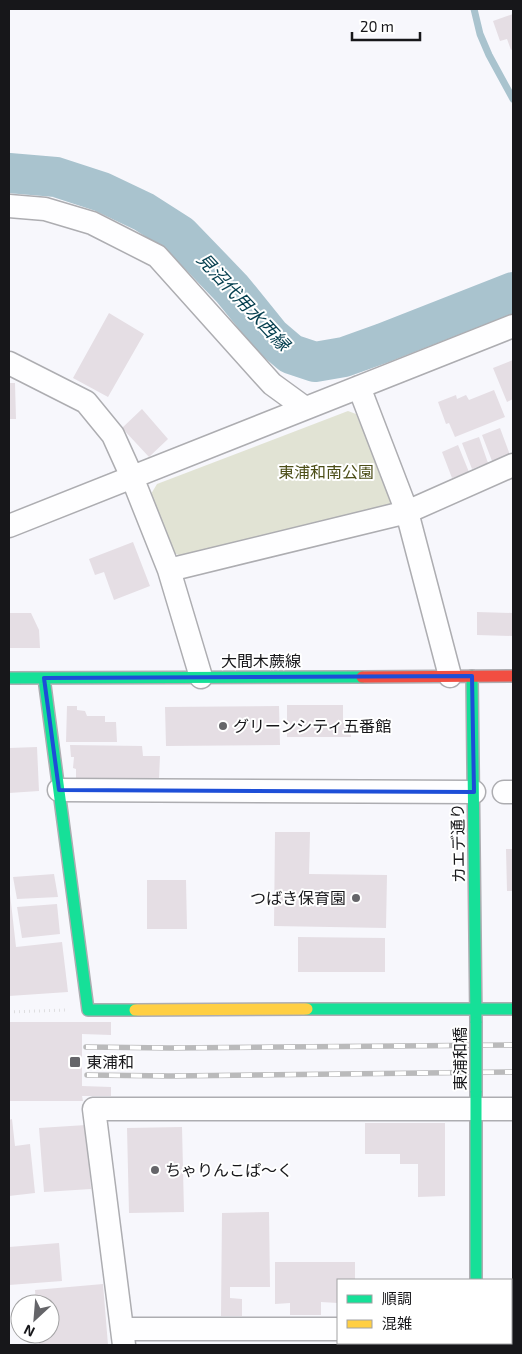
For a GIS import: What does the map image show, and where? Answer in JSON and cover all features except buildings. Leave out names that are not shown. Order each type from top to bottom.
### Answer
[{"type":"street","points":[[9,206],[45,210],[92,223],[157,256],[272,384],[305,408]]},
{"type":"street","points":[[9,526],[513,326]]},
{"type":"street","points":[[9,363],[86,402],[114,435],[168,570],[200,677]]},
{"type":"street","points":[[359,387],[407,512],[461,676]]},
{"type":"street","points":[[168,570],[407,512],[513,465]]},
{"type":"street","name":"カエデ通り","points":[[461,676],[474,792],[476,1008]]},
{"type":"street","name":"大間木蕨線","points":[[9,678],[513,676]]},
{"type":"street","points":[[44,678],[88,1010],[513,1009]]},
{"type":"street","points":[[59,790],[474,792]]},
{"type":"street","name":"東浦和橋","points":[[476,1008],[476,1100]]},
{"type":"street","points":[[476,1100],[476,1279]]},
{"type":"street","points":[[337,1329],[124,1337],[94,1109],[476,1100],[513,1109]]},
{"type":"path","points":[[9,1012],[88,1010]]},
{"type":"highlighted area","points":[[472,676],[474,792],[59,790],[44,678]]},
{"type":"green space","name":"東浦和南公園","points":[[348,411],[356,414],[392,500],[388,508],[183,557],[174,553],[151,494],[157,484]]},
{"type":"waterway","points":[[474,9],[480,34],[489,55],[513,99]]},
{"type":"waterway","name":"見沼代用水西縁","points":[[9,173],[56,177],[102,192],[144,212],[180,235],[232,289],[271,337],[291,354],[315,362],[344,357],[513,292]]},
{"type":"railway","points":[[86,1047],[513,1045]]},
{"type":"railway","points":[[87,1075],[171,1076],[513,1072]]},
{"type":"traffic: fast","points":[[472,676],[476,1023]]},
{"type":"traffic: fast","points":[[9,678],[362,677]]},
{"type":"traffic: fast","points":[[44,678],[88,1010],[135,1010]]},
{"type":"traffic: fast","points":[[307,1009],[513,1009]]},
{"type":"traffic: fast","points":[[476,1023],[476,1091]]},
{"type":"traffic: fast","points":[[476,1091],[476,1279]]},
{"type":"traffic: slow","points":[[135,1010],[307,1009]]},
{"type":"traffic: jam","points":[[362,677],[513,676]]},
{"type":"place","name":"グリーンシティ五番館","points":[[223,726]]},
{"type":"place","name":"つばき保育園","points":[[356,898]]},
{"type":"place","name":"東浦和","points":[[75,1062]]},
{"type":"place","name":"ちゃりんこぱ～く","points":[[155,1170]]}]
